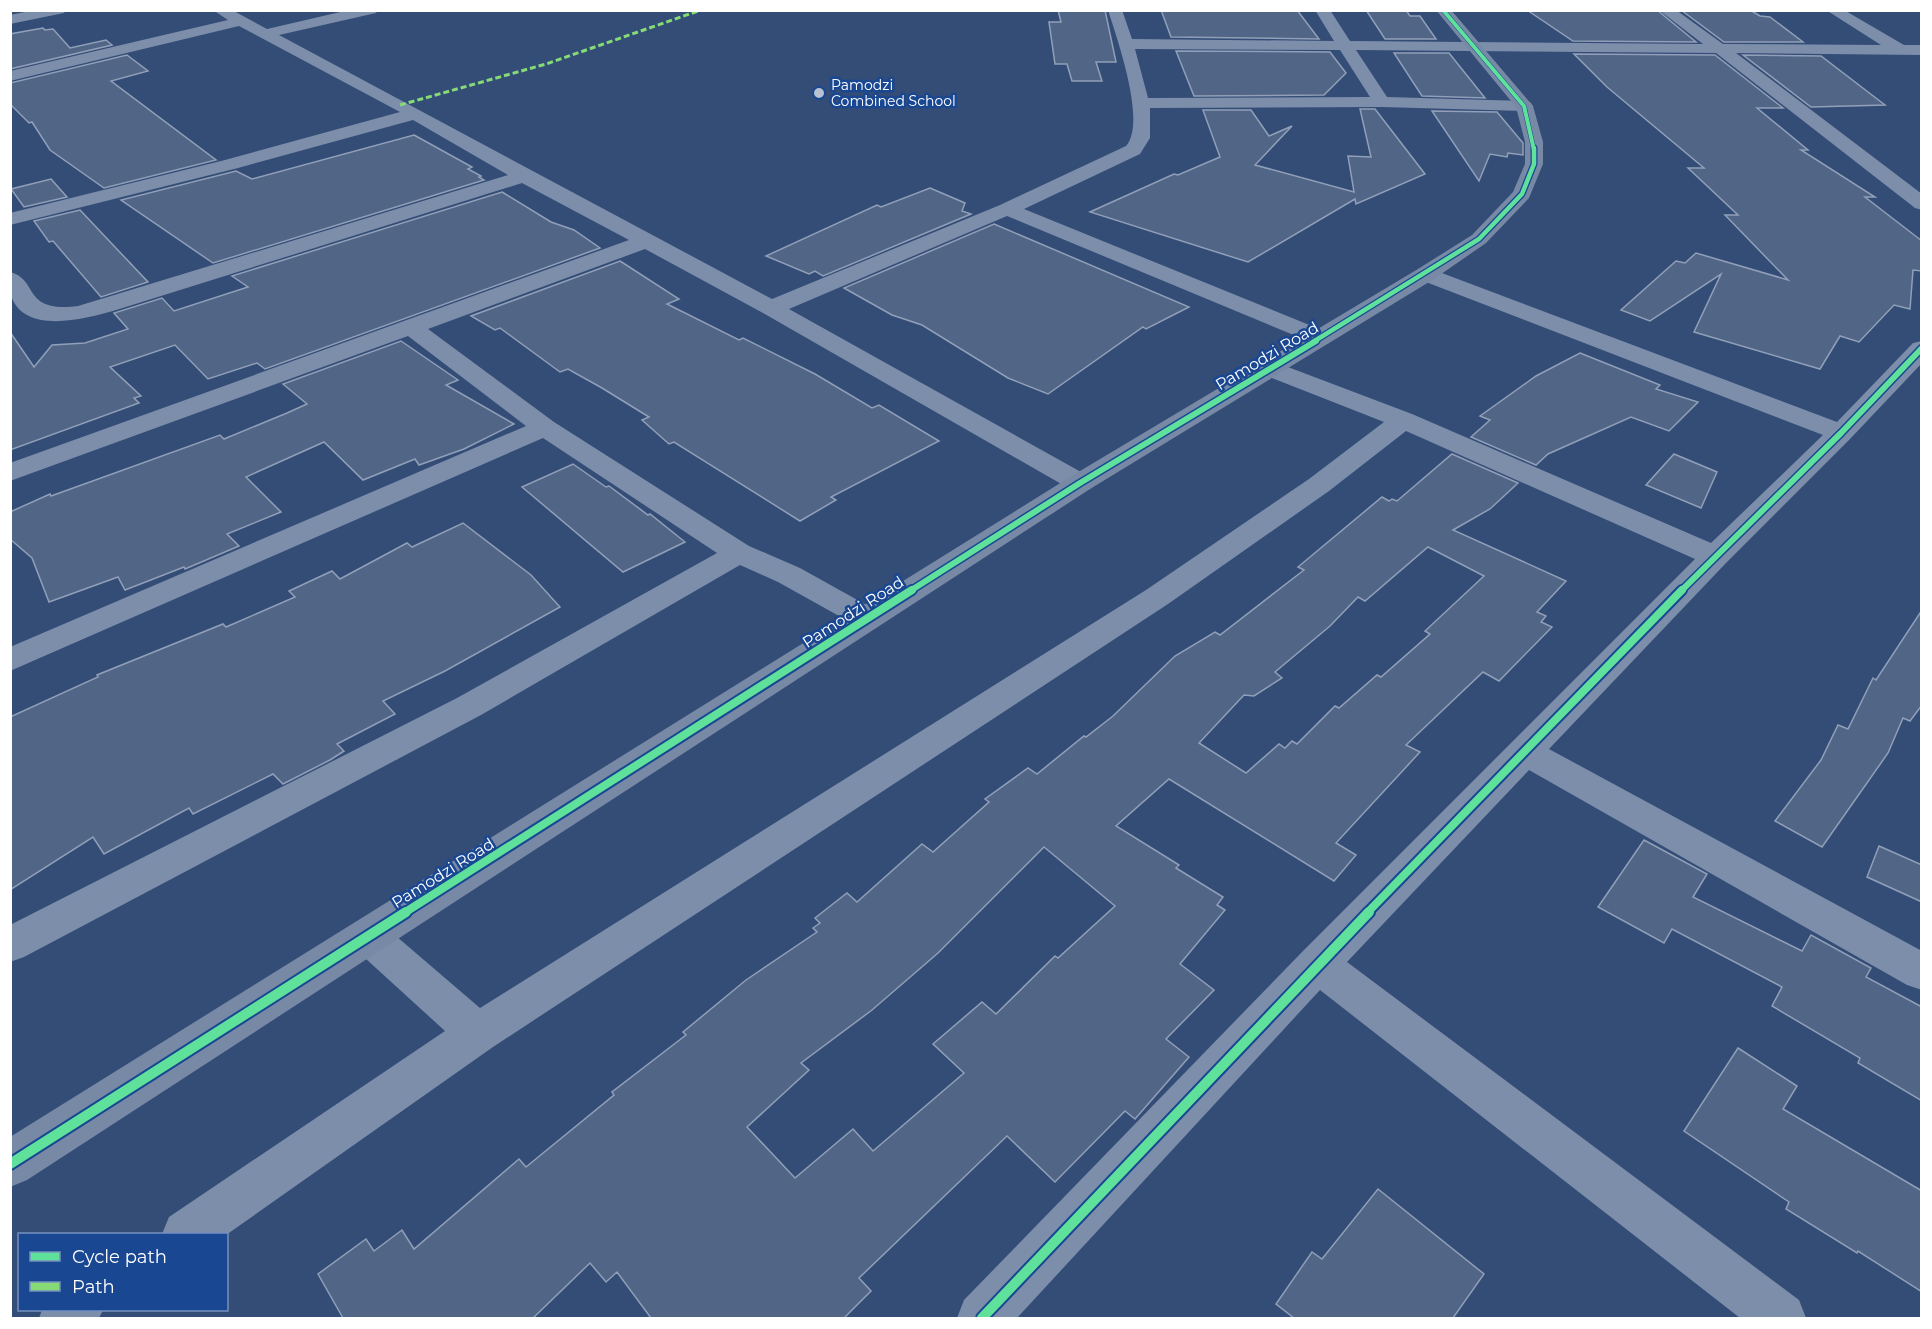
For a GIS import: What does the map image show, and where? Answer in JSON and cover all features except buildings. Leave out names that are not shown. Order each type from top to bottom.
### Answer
[{"type":"street","points":[[10,20],[59,10]]},
{"type":"street","points":[[220,10],[771,308],[1080,483]]},
{"type":"street","points":[[265,33],[371,10]]},
{"type":"street","points":[[771,308],[1007,209],[1133,150],[1141,137],[1140,103],[1115,10]]},
{"type":"street","points":[[1322,10],[1382,102]]},
{"type":"street","name":"Pamodzi Road","points":[[10,1164],[1080,483],[1271,369],[1479,239],[1522,194],[1534,164],[1534,142],[1524,106],[1443,10]]},
{"type":"street","points":[[1666,10],[1917,198]]},
{"type":"street","points":[[1833,10],[1900,50]]},
{"type":"street","points":[[10,76],[242,21]]},
{"type":"street","points":[[1126,44],[1922,50]]},
{"type":"street","points":[[1140,103],[1382,102],[1524,106]]},
{"type":"street","points":[[10,219],[231,164],[414,114]]},
{"type":"street","points":[[10,279],[32,307],[46,313],[72,314],[127,300],[524,176]]},
{"type":"street","points":[[1007,209],[1321,338]]},
{"type":"street","points":[[10,472],[648,241]]},
{"type":"street","points":[[1426,274],[1841,433]]},
{"type":"street","points":[[410,326],[544,428],[738,554],[789,574],[868,619]]},
{"type":"street","points":[[982,1318],[1318,964],[1715,556],[1841,433],[1922,348]]},
{"type":"street","points":[[1271,369],[1403,420],[1715,556]]},
{"type":"street","points":[[187,1233],[478,1033],[1157,597],[1319,485],[1403,420]]},
{"type":"street","points":[[10,660],[544,428]]},
{"type":"street","points":[[10,945],[473,704],[636,615],[738,554]]},
{"type":"street","points":[[1526,752],[1922,972]]},
{"type":"street","points":[[368,936],[478,1033]]},
{"type":"street","points":[[1318,964],[1781,1318]]},
{"type":"marked path","points":[[400,105],[546,64],[701,10]]},
{"type":"cycle path","points":[[10,1164],[1080,483],[1426,274],[1479,239],[1522,194],[1534,164],[1534,142],[1524,106],[1443,10]]},
{"type":"cycle path","points":[[982,1318],[1318,964],[1715,556],[1841,433],[1922,348]]},
{"type":"place","name":"Pamodzi Combined School","points":[[819,93]]}]
